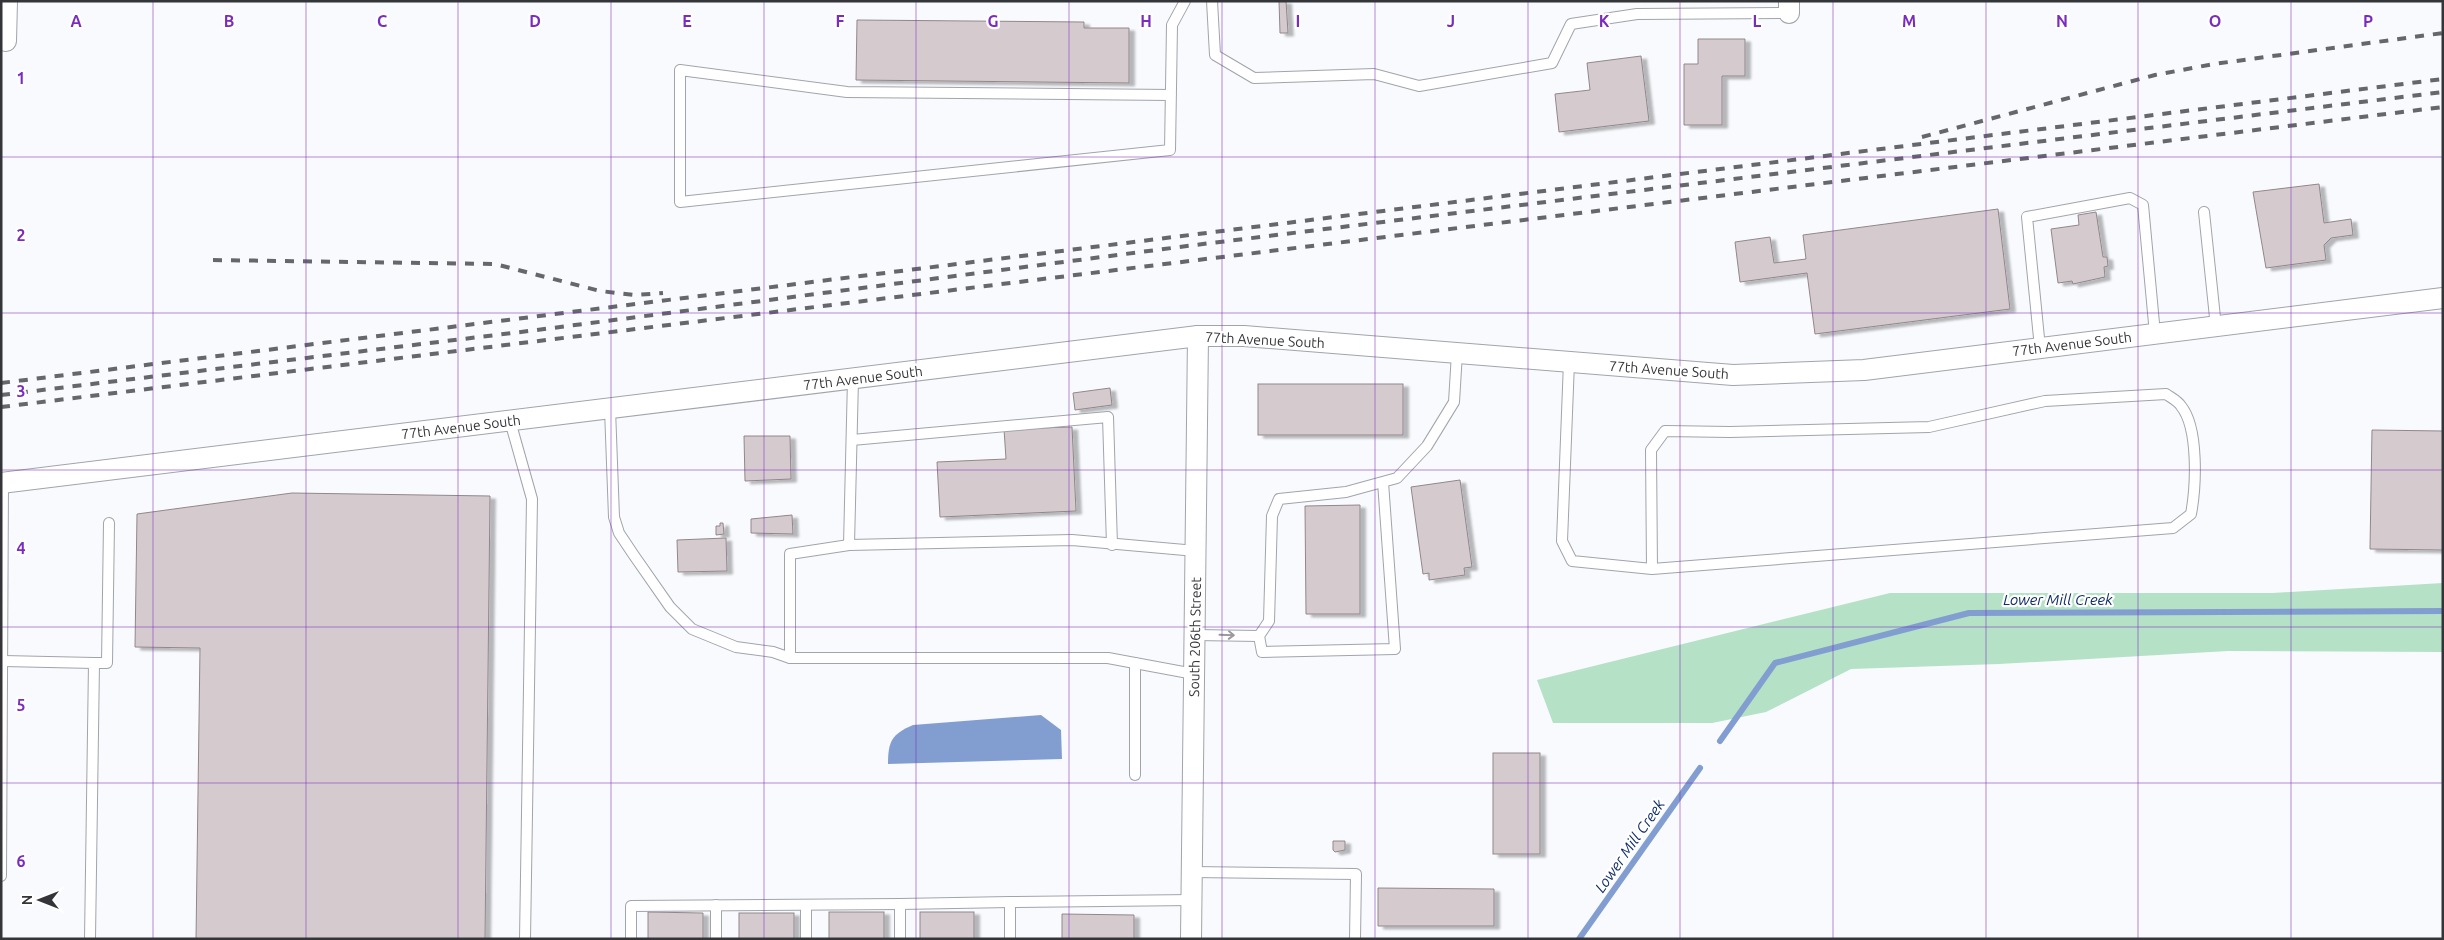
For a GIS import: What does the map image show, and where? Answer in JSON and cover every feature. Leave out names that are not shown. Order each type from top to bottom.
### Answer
[{"type":"street","points":[[4,41],[7,1]]},
{"type":"street","name":"77th Avenue South","points":[[2,483],[1198,336],[1244,336],[1733,375],[1785,375],[1864,370],[2443,298]]},
{"type":"street","name":"South 206th Street","points":[[1191,939],[1198,336]]},
{"type":"lane","points":[[1171,95],[847,92],[680,70],[680,202],[1170,150],[1171,95],[1172,25],[1185,1]]},
{"type":"lane","points":[[1212,1],[1215,55],[1254,78],[1374,74],[1419,86],[1552,63],[1571,24],[1637,14],[1789,7]]},
{"type":"lane","points":[[2040,348],[2027,217],[2130,198],[2143,204],[2155,334]]},
{"type":"lane","points":[[2204,212],[2216,326]]},
{"type":"lane","points":[[1383,482],[1395,649],[1262,652],[1258,636],[1269,620],[1272,516],[1279,498],[1346,492],[1397,478],[1427,446],[1454,402],[1457,353]]},
{"type":"lane","points":[[1569,362],[1562,541],[1572,561],[1652,569],[2173,528],[2191,514],[2196,487],[2192,432],[2181,406],[2166,394],[2045,401],[1929,427],[1730,432],[1665,431],[1651,450],[1652,569]]},
{"type":"lane","points":[[849,545],[853,379]]},
{"type":"lane","points":[[610,409],[614,517],[619,533],[670,607],[692,629],[736,648],[774,652],[790,658],[1108,658],[1194,674]]},
{"type":"lane","points":[[852,440],[1108,417],[1112,544]]},
{"type":"lane","points":[[510,421],[532,499],[525,939]]},
{"type":"lane","points":[[1,876],[2,483]]},
{"type":"lane","points":[[3,661],[107,663],[109,523]]},
{"type":"lane","points":[[790,658],[790,554],[849,545],[1072,540],[1196,552]]},
{"type":"lane","points":[[1195,635],[1258,636]]},
{"type":"lane","points":[[90,939],[94,663]]},
{"type":"lane","points":[[1135,663],[1135,775]]},
{"type":"lane","points":[[1192,872],[1356,874],[1355,939]]},
{"type":"lane","points":[[631,939],[631,906],[1192,900]]},
{"type":"lane","points":[[1010,902],[1010,939]]},
{"type":"lane","points":[[900,904],[900,939]]},
{"type":"lane","points":[[716,905],[716,939]]},
{"type":"lane","points":[[806,905],[806,939]]},
{"type":"green space","points":[[2443,583],[2443,652],[2228,651],[1999,664],[1851,669],[1766,712],[1712,723],[1553,723],[1537,680],[1890,593],[2273,593]]},
{"type":"water","points":[[1041,715],[1061,730],[1062,759],[888,764],[890,744],[893,739],[900,732],[913,725]]},
{"type":"building","points":[[1279,1],[1286,1],[1288,33],[1280,33]]},
{"type":"building","points":[[857,20],[1084,22],[1084,28],[1129,28],[1129,83],[856,80]]},
{"type":"building","points":[[1698,39],[1745,39],[1745,76],[1722,76],[1722,125],[1684,125],[1684,64],[1698,64]]},
{"type":"building","points":[[1641,56],[1649,121],[1559,132],[1555,94],[1590,90],[1587,63]]},
{"type":"building","points":[[2319,184],[2324,223],[2351,219],[2353,235],[2331,238],[2324,245],[2326,260],[2266,268],[2253,192]]},
{"type":"building","points":[[1998,209],[2010,309],[1815,334],[1807,273],[1740,282],[1735,242],[1770,237],[1774,263],[1806,259],[1803,235]]},
{"type":"building","points":[[2096,212],[2103,257],[2107,257],[2108,266],[2104,267],[2105,277],[2073,284],[2072,281],[2058,283],[2051,229],[2079,225],[2078,215]]},
{"type":"building","points":[[1258,384],[1403,384],[1403,435],[1258,435]]},
{"type":"building","points":[[1110,388],[1112,405],[1075,410],[1073,393]]},
{"type":"building","points":[[1072,427],[1076,511],[940,517],[937,462],[1006,459],[1004,429]]},
{"type":"building","points":[[2372,430],[2443,431],[2443,550],[2370,549]]},
{"type":"building","points":[[744,436],[790,436],[791,479],[745,481]]},
{"type":"building","points":[[1460,480],[1472,567],[1464,568],[1465,575],[1429,580],[1429,573],[1423,574],[1411,487]]},
{"type":"building","points":[[292,493],[490,496],[485,939],[196,939],[200,648],[135,647],[137,514]]},
{"type":"building","points":[[1360,505],[1360,614],[1306,614],[1305,506]]},
{"type":"building","points":[[792,515],[793,534],[751,533],[751,519]]},
{"type":"building","points":[[720,523],[723,523],[724,534],[716,535],[716,526],[720,526]]},
{"type":"building","points":[[726,538],[727,571],[678,572],[677,540]]},
{"type":"building","points":[[1493,753],[1540,753],[1540,854],[1493,854]]},
{"type":"building","points":[[1333,841],[1345,841],[1345,850],[1335,852],[1333,850]]},
{"type":"building","points":[[1378,888],[1494,889],[1494,926],[1378,926]]},
{"type":"building","points":[[648,912],[703,913],[703,939],[648,939]]},
{"type":"building","points":[[829,912],[884,912],[884,939],[829,939]]},
{"type":"building","points":[[920,912],[974,912],[974,939],[920,939]]},
{"type":"building","points":[[739,913],[794,913],[794,939],[739,939]]},
{"type":"building","points":[[1062,914],[1134,915],[1134,939],[1062,939]]},
{"type":"waterway","name":"Lower Mill Creek","points":[[1720,741],[1775,663],[1969,613],[2443,611]]},
{"type":"waterway","name":"Lower Mill Creek","points":[[1579,939],[1700,768]]},
{"type":"railway","points":[[1922,137],[2155,75],[2214,64],[2443,33]]},
{"type":"railway","points":[[1,383],[2443,79]]},
{"type":"railway","points":[[1,395],[529,331],[1195,245],[2443,92]]},
{"type":"railway","points":[[1,407],[2443,107]]},
{"type":"railway","points":[[213,260],[495,264],[600,291],[635,295],[663,293]]}]
